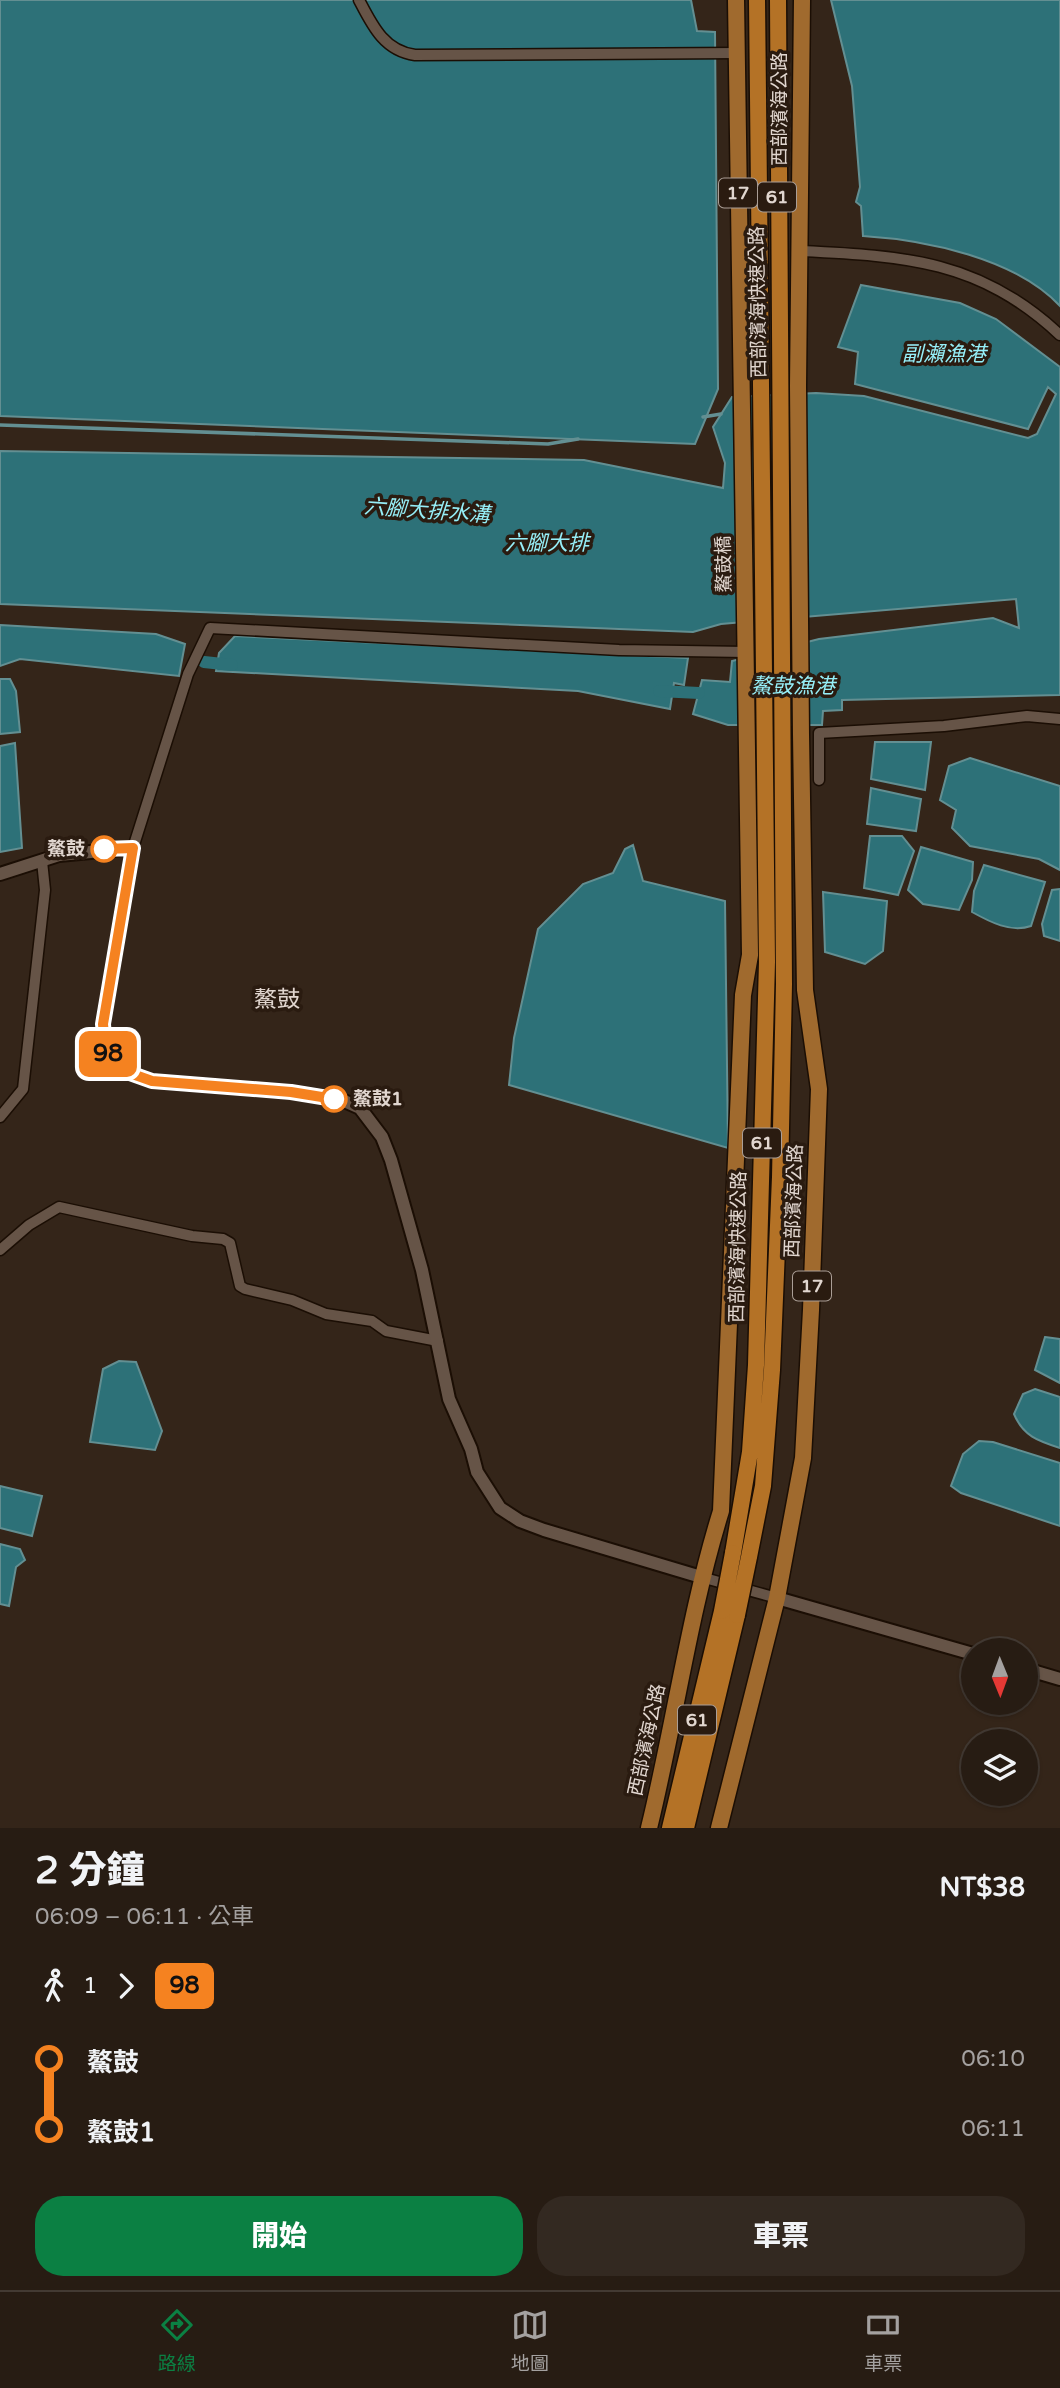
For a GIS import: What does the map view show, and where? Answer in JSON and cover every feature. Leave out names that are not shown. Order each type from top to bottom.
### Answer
[{"type":"highway","name":"西部濱海快速公路","points":[[757,0],[761,394]]},
{"type":"highway","name":"西部濱海快速公路","points":[[741,1555],[763,1486],[772,1370],[780,1177],[784,984],[778,0]]},
{"type":"highway","name":"鰲鼓橋","points":[[761,394],[763,731]]},
{"type":"highway","name":"西部濱海快速公路","points":[[741,1555],[756,1365],[767,961],[763,731]]},
{"type":"highway","name":"61","points":[[686,1828],[741,1555]]},
{"type":"highway","name":"61","points":[[670,1828],[729,1613]]},
{"type":"main road","name":"17","points":[[736,0],[737,53]]},
{"type":"main road","name":"西部濱海公路","points":[[719,1828],[777,1598],[803,1458],[819,1089],[806,990],[801,734],[798,386],[802,0]]},
{"type":"main road","name":"鰲鼓橋","points":[[737,53],[746,741]]},
{"type":"main road","name":"西部濱海公路","points":[[649,1828],[668,1750],[701,1577],[722,1511],[743,995],[750,955],[746,741]]},
{"type":"street","points":[[360,3],[387,44],[400,52],[415,55],[737,53]]},
{"type":"street","points":[[801,251],[883,257],[956,271],[995,286],[1030,307],[1060,335]]},
{"type":"street","points":[[746,652],[619,650],[210,628],[188,674],[133,848],[103,1024],[108,1057],[124,1071],[152,1081],[291,1092],[342,1101],[360,1108],[382,1138],[391,1160],[422,1270],[449,1399],[471,1449],[477,1472],[500,1508],[544,1531],[961,1651]]},
{"type":"street","points":[[819,780],[819,733],[944,726],[1027,716],[1060,719]]},
{"type":"street","points":[[0,874],[91,850],[133,848]]},
{"type":"street","points":[[0,1117],[23,1089],[45,890],[42,861]]},
{"type":"street","points":[[0,1250],[29,1225],[59,1207],[191,1236],[223,1238],[230,1242],[240,1286],[245,1289],[292,1300],[326,1314],[372,1321],[386,1331],[438,1341]]},
{"type":"street","points":[[1038,1673],[1060,1679]]},
{"type":"water","points":[[0,0],[691,0],[697,31],[715,32],[718,389],[695,444],[0,416]]},
{"type":"water","points":[[831,0],[1060,0],[1060,306],[1041,289],[1019,275],[968,254],[914,242],[863,236],[861,206],[856,202],[860,187],[852,86]]},
{"type":"water","points":[[861,285],[960,303],[996,319],[1060,367],[1060,695],[842,700],[842,710],[823,711],[822,725],[728,725],[693,714],[702,680],[730,682],[732,661],[819,639],[993,618],[1019,628],[1016,599],[721,624],[693,632],[0,604],[0,451],[584,460],[723,488],[725,463],[713,427],[732,397],[816,393],[864,396],[1028,438],[1037,434],[1056,394],[1048,387],[1028,429],[855,384],[858,352],[838,347]]},
{"type":"water","points":[[0,625],[156,634],[185,644],[179,676],[20,659],[0,666]]},
{"type":"water","points":[[235,636],[688,658],[684,685],[674,683],[670,709],[578,691],[216,671],[219,653]]},
{"type":"water","points":[[0,679],[10,679],[16,691],[20,732],[0,734]]},
{"type":"water","points":[[875,742],[931,742],[925,790],[871,779]]},
{"type":"water","points":[[15,743],[22,848],[0,852],[0,746]]},
{"type":"water","points":[[970,758],[1060,786],[1060,870],[1039,859],[970,846],[952,828],[956,810],[940,800],[949,766]]},
{"type":"water","points":[[871,788],[921,799],[916,831],[867,824]]},
{"type":"water","points":[[870,836],[902,836],[914,851],[898,895],[864,888]]},
{"type":"water","points":[[633,845],[643,881],[725,901],[728,1148],[509,1085],[514,1038],[538,929],[583,884],[613,873],[625,849]]},
{"type":"water","points":[[921,847],[973,862],[972,880],[959,910],[923,904],[908,890]]},
{"type":"water","points":[[984,865],[1045,882],[1031,926],[1008,927],[972,912],[974,891]]},
{"type":"water","points":[[1060,889],[1060,941],[1044,936],[1042,924],[1052,890]]},
{"type":"water","points":[[823,892],[887,901],[883,951],[865,964],[825,952]]},
{"type":"water","points":[[1045,1337],[1060,1339],[1060,1383],[1035,1370]]},
{"type":"water","points":[[119,1361],[136,1362],[162,1431],[155,1450],[90,1442],[103,1369]]},
{"type":"water","points":[[1035,1389],[1060,1397],[1060,1448],[1032,1437],[1022,1428],[1014,1414],[1023,1394]]},
{"type":"water","points":[[979,1441],[993,1442],[1060,1463],[1060,1526],[961,1493],[951,1486],[963,1454]]},
{"type":"water","points":[[0,1486],[42,1496],[32,1536],[0,1528]]},
{"type":"water","points":[[0,1544],[20,1549],[25,1560],[16,1567],[9,1606],[0,1604]]},
{"type":"waterway","points":[[703,417],[721,414]]},
{"type":"waterway","points":[[0,425],[548,444],[578,439]]},
{"type":"waterway","points":[[204,662],[232,665]]},
{"type":"waterway","points":[[659,691],[699,693]]},
{"type":"bus line","name":"98","points":[[104,849],[133,848],[103,1024],[108,1057],[124,1071],[152,1081],[291,1092],[334,1099]]},
{"type":"place","name":"鰲鼓","points":[[104,849]]},
{"type":"place","name":"鰲鼓1","points":[[334,1099]]},
{"type":"district","name":"鰲鼓","points":[[277,1000]]},
{"type":"water label","name":"副瀨漁港","points":[[944,354]]},
{"type":"water label","name":"六腳大排水溝","points":[[427,511]]},
{"type":"water label","name":"六腳大排","points":[[547,543]]},
{"type":"water label","name":"鰲鼓漁港","points":[[793,686]]}]
